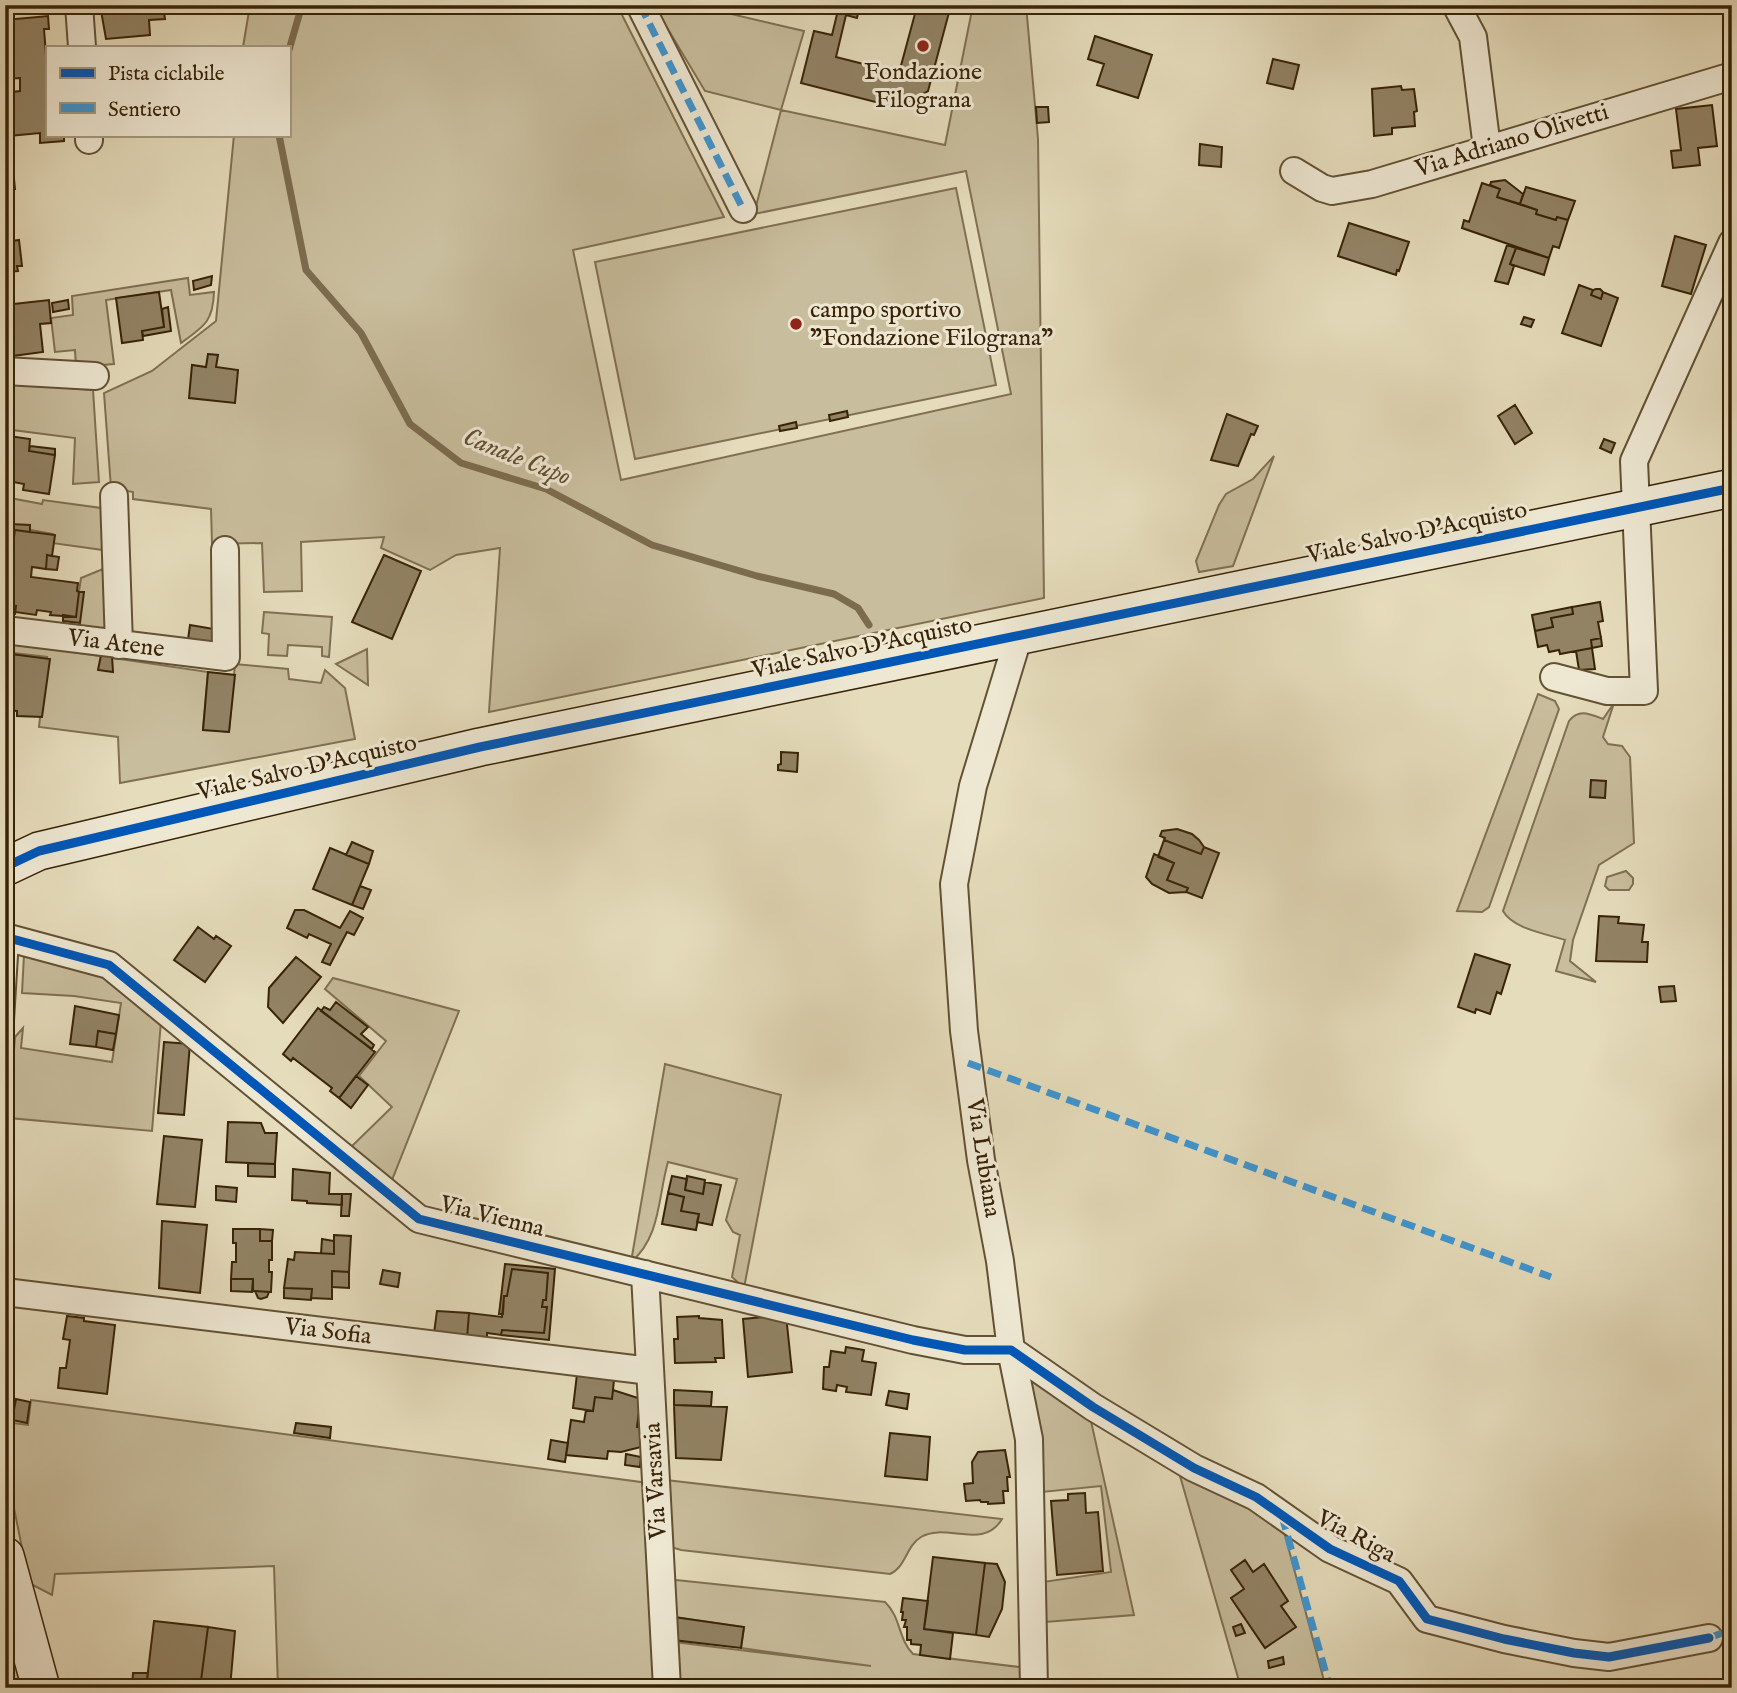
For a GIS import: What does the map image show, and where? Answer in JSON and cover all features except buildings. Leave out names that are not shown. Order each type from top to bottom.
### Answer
[{"type":"street","points":[[79,5],[82,46]]},
{"type":"street","points":[[640,5],[743,209]]},
{"type":"street","points":[[1456,5],[1473,37],[1487,148]]},
{"type":"street","name":"Via Adriano Olivetti","points":[[1294,171],[1332,191],[1372,184],[1732,76]]},
{"type":"street","points":[[1554,677],[1607,691],[1644,691],[1634,461],[1732,243]]},
{"type":"street","points":[[5,371],[95,376]]},
{"type":"street","name":"Viale Salvo D'Acquisto","points":[[5,867],[22,846],[480,747],[1732,488]]},
{"type":"street","points":[[114,496],[119,645]]},
{"type":"street","name":"Via Atene","points":[[5,631],[226,657],[225,550]]},
{"type":"street","name":"Via Lubiana","points":[[1019,635],[973,786],[954,884],[964,1031],[981,1160],[1028,1439],[1034,1688]]},
{"type":"street","name":"Via Vienna","points":[[8,938],[109,965],[419,1219],[913,1340],[965,1350],[1011,1350]]},
{"type":"street","name":"Via Varsavia","points":[[645,1274],[667,1688]]},
{"type":"street","name":"Via Sofia","points":[[5,1292],[650,1371]]},
{"type":"street","name":"Via Riga","points":[[1011,1350],[1093,1407],[1194,1468],[1256,1497],[1329,1549],[1399,1581],[1427,1619],[1504,1639],[1609,1657],[1709,1638]]},
{"type":"street","points":[[5,1556],[41,1688]]},
{"type":"lane","points":[[5,1053],[8,938]]},
{"type":"shaded area","points":[[250,5],[617,5],[724,217],[573,250],[621,480],[1011,394],[966,171],[754,214],[781,110],[945,145],[973,5],[1026,5],[1038,139],[1044,598],[489,712],[500,548],[456,555],[430,570],[381,548],[384,537],[301,542],[302,591],[264,592],[262,543],[212,544],[211,509],[133,499],[133,492],[111,488],[104,393],[152,371],[216,321],[234,136],[290,136],[290,46],[243,46]]},
{"type":"shaded area","points":[[657,5],[726,5],[731,14],[804,31],[781,110],[705,91],[660,16]]},
{"type":"shaded area","name":"campo sportivo \"Fondazione Filograna\"","points":[[956,188],[996,385],[635,459],[595,262]]},
{"type":"shaded area","points":[[188,278],[190,295],[214,292],[213,302],[206,322],[181,343],[171,290],[106,300],[114,364],[76,367],[75,350],[55,352],[51,318],[73,315],[72,296]]},
{"type":"shaded area","points":[[5,383],[93,390],[99,482],[73,484],[75,438],[5,429]]},
{"type":"shaded area","points":[[1274,456],[1233,566],[1199,572],[1196,561],[1226,494],[1253,479]]},
{"type":"shaded area","points":[[5,497],[42,504],[43,500],[101,508],[103,550],[52,543],[53,534],[9,526],[5,542]]},
{"type":"shaded area","points":[[103,569],[106,633],[73,630],[81,578]]},
{"type":"shaded area","points":[[264,612],[332,617],[329,657],[322,656],[322,647],[288,645],[287,656],[268,655],[269,634],[262,633]]},
{"type":"shaded area","points":[[5,642],[208,672],[203,729],[229,732],[235,664],[288,669],[289,679],[321,683],[325,670],[345,688],[355,739],[120,783],[118,737],[39,727],[47,657],[5,652]]},
{"type":"shaded area","points":[[367,649],[368,685],[336,664]]},
{"type":"shaded area","points":[[1538,694],[1555,701],[1559,709],[1489,907],[1482,912],[1457,911]]},
{"type":"shaded area","points":[[1614,703],[1603,737],[1608,744],[1622,746],[1630,757],[1634,843],[1599,865],[1573,940],[1570,961],[1596,982],[1556,971],[1565,940],[1522,927],[1503,911],[1569,721],[1581,713],[1603,719]]},
{"type":"shaded area","points":[[1626,871],[1633,878],[1629,890],[1609,890],[1605,886],[1607,877]]},
{"type":"shaded area","points":[[24,955],[99,970],[161,1021],[152,1131],[9,1118],[15,1037],[23,1028],[21,1048],[112,1062],[121,1003],[74,996],[22,993]]},
{"type":"shaded area","points":[[333,978],[459,1011],[390,1185],[349,1149],[392,1107],[359,1076],[386,1041],[325,989]]},
{"type":"shaded area","points":[[665,1064],[781,1095],[744,1288],[732,1277],[740,1235],[733,1232],[726,1220],[737,1179],[668,1162],[653,1228],[641,1252],[631,1262]]},
{"type":"shaded area","points":[[1026,1368],[1089,1412],[1134,1615],[1045,1622],[1043,1582],[1111,1572],[1101,1486],[1042,1492]]},
{"type":"shaded area","points":[[31,1400],[648,1483],[657,1688],[278,1688],[274,1566],[55,1574],[52,1595],[29,1583],[5,1463],[5,1422],[28,1425]]},
{"type":"shaded area","points":[[1178,1469],[1282,1524],[1326,1688],[1241,1688]]},
{"type":"shaded area","points":[[666,1480],[1002,1519],[985,1533],[975,1535],[942,1532],[921,1537],[899,1567],[890,1574],[681,1550],[671,1547]]},
{"type":"shaded area","points":[[676,1580],[885,1602],[894,1614],[913,1654],[1019,1667],[1023,1670],[1027,1688],[677,1688],[674,1642],[871,1666],[741,1648],[744,1627],[674,1617],[670,1582]]},
{"type":"shaded area","points":[[5,1612],[26,1688],[5,1688]]},
{"type":"waterway","name":"Canale Cupo","points":[[290,47],[302,5]]},
{"type":"waterway","name":"Canale Cupo","points":[[279,136],[306,270],[361,333],[410,424],[461,463],[546,489],[652,545],[757,576],[834,594],[858,608],[869,625]]},
{"type":"marked path","points":[[640,5],[743,209]]},
{"type":"marked path","points":[[968,1063],[1551,1277]]},
{"type":"marked path","points":[[1282,1516],[1330,1688]]},
{"type":"marked path","points":[[1709,1638],[1732,1629]]},
{"type":"cycle path","points":[[5,867],[39,851],[480,747],[1732,488]]},
{"type":"cycle path","points":[[5,937],[109,965],[419,1219],[913,1340],[965,1350],[1011,1350],[1093,1407],[1194,1468],[1256,1497],[1330,1549],[1399,1581],[1427,1619],[1504,1639],[1609,1657],[1709,1638]]},
{"type":"place","name":"Fondazione Filograna","points":[[923,46]]},
{"type":"place","name":"campo sportivo \"Fondazione Filograna\"","points":[[796,324]]}]
